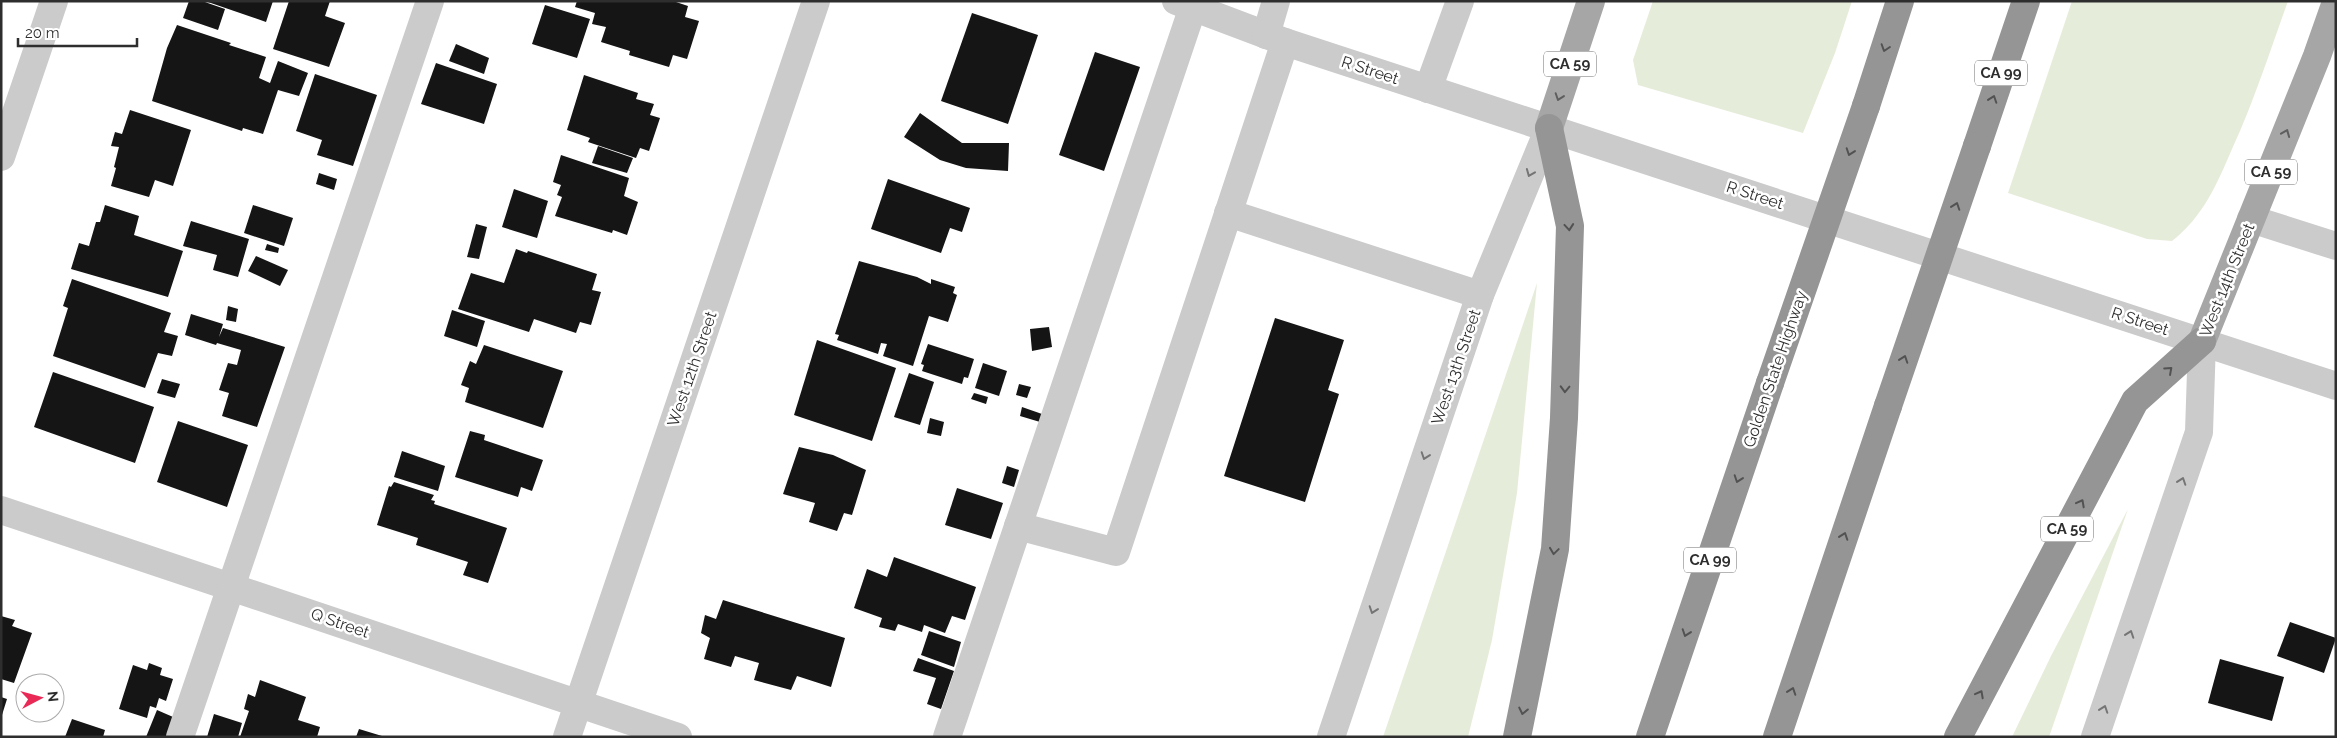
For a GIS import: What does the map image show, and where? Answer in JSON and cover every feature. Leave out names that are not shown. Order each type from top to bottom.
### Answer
[{"type":"highway","name":"Golden State Highway","points":[[1650,737],[1866,106],[1900,1]]},
{"type":"highway","name":"CA 99","points":[[1777,737],[2026,1]]},
{"type":"highway","points":[[1517,737],[1555,549],[1564,418],[1570,226],[1549,128]]},
{"type":"highway","name":"CA 59","points":[[1958,737],[2135,401],[2202,341]]},
{"type":"main road","name":"West 13th Street","points":[[1549,128],[1592,1]]},
{"type":"main road","name":"West 14th Street","points":[[2202,341],[2317,56],[2336,2]]},
{"type":"street","points":[[1,157],[54,1]]},
{"type":"street","points":[[180,737],[430,1]]},
{"type":"street","name":"West 12th Street","points":[[567,737],[816,1]]},
{"type":"street","points":[[1018,526],[1116,552],[1228,213],[1275,38],[1276,1]]},
{"type":"street","points":[[1428,89],[1460,1]]},
{"type":"street","points":[[947,737],[1018,526],[1188,3]]},
{"type":"street","name":"R Street","points":[[1188,3],[1275,38],[2336,386]]},
{"type":"street","name":"West 13th Street","points":[[1331,737],[1480,295],[1549,128]]},
{"type":"street","points":[[1228,213],[1480,295]]},
{"type":"street","points":[[2251,219],[2336,246]]},
{"type":"street","name":"West 14th Street","points":[[2095,737],[2199,432],[2202,341]]},
{"type":"street","name":"Q Street","points":[[1,510],[678,737]]},
{"type":"green space","points":[[1653,1],[1852,1],[1835,53],[1803,133],[1638,85],[1633,60]]},
{"type":"green space","points":[[2072,1],[2288,1],[2255,94],[2221,175],[2201,211],[2183,232],[2172,241],[2147,239],[2008,193]]},
{"type":"green space","points":[[1537,283],[1517,493],[1492,640],[1468,737],[1383,737]]},
{"type":"green space","points":[[2128,509],[2049,737],[2012,737],[2051,656]]},
{"type":"building","points":[[189,1],[202,1],[225,9],[218,30],[183,18]]},
{"type":"building","points":[[205,1],[273,1],[266,22]]},
{"type":"building","points":[[289,1],[330,1],[325,16],[345,23],[329,67],[273,49]]},
{"type":"building","points":[[577,1],[673,1],[688,6],[685,17],[699,21],[687,59],[673,55],[669,67],[629,55],[630,51],[601,42],[606,27],[592,24],[595,13],[575,7]]},
{"type":"building","points":[[545,5],[590,19],[577,58],[532,44]]},
{"type":"building","points":[[972,13],[1038,35],[1008,124],[941,101]]},
{"type":"building","points":[[177,25],[266,57],[259,78],[270,83],[278,61],[308,73],[299,96],[278,90],[263,134],[243,128],[242,131],[152,101],[167,48]]},
{"type":"building","points":[[456,44],[489,58],[484,74],[449,61]]},
{"type":"building","points":[[1095,52],[1140,67],[1104,171],[1059,155]]},
{"type":"building","points":[[436,63],[497,84],[484,124],[421,104]]},
{"type":"building","points":[[315,74],[377,95],[353,166],[317,155],[322,140],[296,131]]},
{"type":"building","points":[[584,75],[638,93],[636,99],[654,104],[650,115],[660,118],[649,151],[640,148],[636,158],[588,142],[590,138],[567,130]]},
{"type":"building","points":[[130,110],[191,130],[173,186],[155,180],[149,197],[111,186],[119,147],[111,146],[115,132],[122,134]]},
{"type":"building","points":[[920,113],[962,143],[1009,143],[1008,171],[966,168],[940,160],[904,137]]},
{"type":"building","points":[[598,146],[633,158],[627,173],[592,163]]},
{"type":"building","points":[[561,155],[629,178],[624,196],[638,202],[627,235],[613,230],[612,233],[555,216],[562,197],[557,195],[561,185],[553,182]]},
{"type":"building","points":[[319,173],[337,179],[334,190],[316,184]]},
{"type":"building","points":[[888,179],[970,208],[962,232],[950,228],[941,253],[871,229]]},
{"type":"building","points":[[514,189],[548,201],[537,238],[502,227]]},
{"type":"building","points":[[105,205],[139,216],[134,235],[183,251],[168,297],[71,269],[79,243],[89,246],[96,222],[100,222]]},
{"type":"building","points":[[253,205],[293,218],[284,246],[244,233]]},
{"type":"building","points":[[191,221],[249,239],[238,277],[213,270],[217,255],[183,246]]},
{"type":"building","points":[[476,224],[487,227],[479,259],[467,257]]},
{"type":"building","points":[[267,244],[279,248],[278,253],[265,250]]},
{"type":"building","points":[[516,249],[527,253],[528,251],[597,274],[592,290],[601,292],[591,325],[580,322],[576,333],[534,319],[529,332],[458,309],[471,273],[504,283]]},
{"type":"building","points":[[256,256],[288,270],[280,286],[248,271]]},
{"type":"building","points":[[859,261],[917,277],[931,284],[931,279],[955,287],[953,293],[957,295],[948,322],[929,316],[913,366],[883,356],[887,344],[881,343],[878,354],[837,340],[839,335],[835,334]]},
{"type":"building","points":[[72,279],[171,313],[164,332],[178,336],[172,356],[158,353],[145,388],[53,356],[68,308],[63,306]]},
{"type":"building","points":[[228,306],[238,309],[236,322],[226,320]]},
{"type":"building","points":[[452,310],[485,321],[477,347],[444,336]]},
{"type":"building","points":[[191,314],[223,324],[219,337],[223,328],[285,347],[257,427],[222,416],[229,393],[219,390],[228,363],[237,365],[241,350],[217,343],[216,345],[185,335]]},
{"type":"building","points":[[1275,318],[1344,340],[1328,390],[1339,394],[1305,502],[1224,476]]},
{"type":"building","points":[[1049,327],[1052,347],[1032,351],[1030,329]]},
{"type":"building","points":[[817,340],[896,368],[872,441],[794,415]]},
{"type":"building","points":[[928,344],[974,359],[968,378],[964,377],[962,384],[922,371],[924,365],[921,364]]},
{"type":"building","points":[[484,345],[563,371],[543,428],[465,402],[469,388],[461,385],[470,361],[476,364]]},
{"type":"building","points":[[983,363],[1007,371],[999,396],[975,388]]},
{"type":"building","points":[[53,372],[154,407],[135,463],[34,427]]},
{"type":"building","points":[[909,373],[934,382],[920,425],[894,417]]},
{"type":"building","points":[[162,379],[180,384],[175,398],[157,393]]},
{"type":"building","points":[[1019,384],[1031,387],[1027,398],[1016,395]]},
{"type":"building","points":[[974,393],[988,397],[986,404],[971,399]]},
{"type":"building","points":[[1022,407],[1042,414],[1040,422],[1020,416]]},
{"type":"building","points":[[930,418],[944,422],[941,436],[927,433]]},
{"type":"building","points":[[178,421],[248,445],[227,507],[157,482]]},
{"type":"building","points":[[470,431],[485,435],[484,440],[543,460],[532,491],[521,487],[518,497],[455,477]]},
{"type":"building","points":[[799,447],[833,455],[866,470],[852,515],[844,513],[837,531],[809,522],[815,503],[783,494]]},
{"type":"building","points":[[402,451],[445,466],[438,491],[394,477]]},
{"type":"building","points":[[1007,466],[1019,470],[1014,487],[1002,483]]},
{"type":"building","points":[[394,482],[434,495],[431,500],[435,501],[434,504],[507,528],[488,583],[463,575],[468,562],[416,545],[418,538],[377,525],[389,486],[391,487]]},
{"type":"building","points":[[957,488],[1003,503],[991,539],[945,525]]},
{"type":"building","points":[[894,557],[976,587],[965,620],[952,616],[945,633],[924,625],[922,632],[898,624],[895,631],[879,627],[882,618],[854,608],[867,569],[887,577]]},
{"type":"building","points":[[723,600],[845,638],[831,687],[797,676],[791,690],[754,680],[759,663],[735,656],[731,667],[704,659],[710,638],[701,633],[705,615],[716,619]]},
{"type":"building","points":[[1,616],[15,620],[12,626],[32,633],[18,673],[15,673],[14,683],[1,679]]},
{"type":"building","points":[[2290,622],[2336,638],[2324,673],[2277,656]]},
{"type":"building","points":[[929,631],[961,642],[954,667],[921,655]]},
{"type":"building","points":[[918,658],[954,671],[941,709],[927,704],[936,678],[913,671]]},
{"type":"building","points":[[2220,659],[2284,677],[2272,721],[2208,703]]},
{"type":"building","points":[[149,663],[162,668],[160,675],[173,679],[166,701],[159,698],[156,708],[150,706],[147,718],[119,709],[133,665],[147,670]]},
{"type":"building","points":[[260,680],[306,697],[298,720],[320,727],[317,737],[240,737],[249,711],[244,709],[248,694],[255,697]]},
{"type":"building","points":[[1,697],[7,699],[2,715],[1,715]]},
{"type":"building","points":[[157,710],[180,720],[174,737],[146,737]]},
{"type":"building","points":[[214,714],[242,723],[238,737],[207,737]]},
{"type":"building","points":[[72,719],[105,730],[103,737],[65,737]]},
{"type":"building","points":[[359,729],[382,736],[382,737],[356,737]]}]
